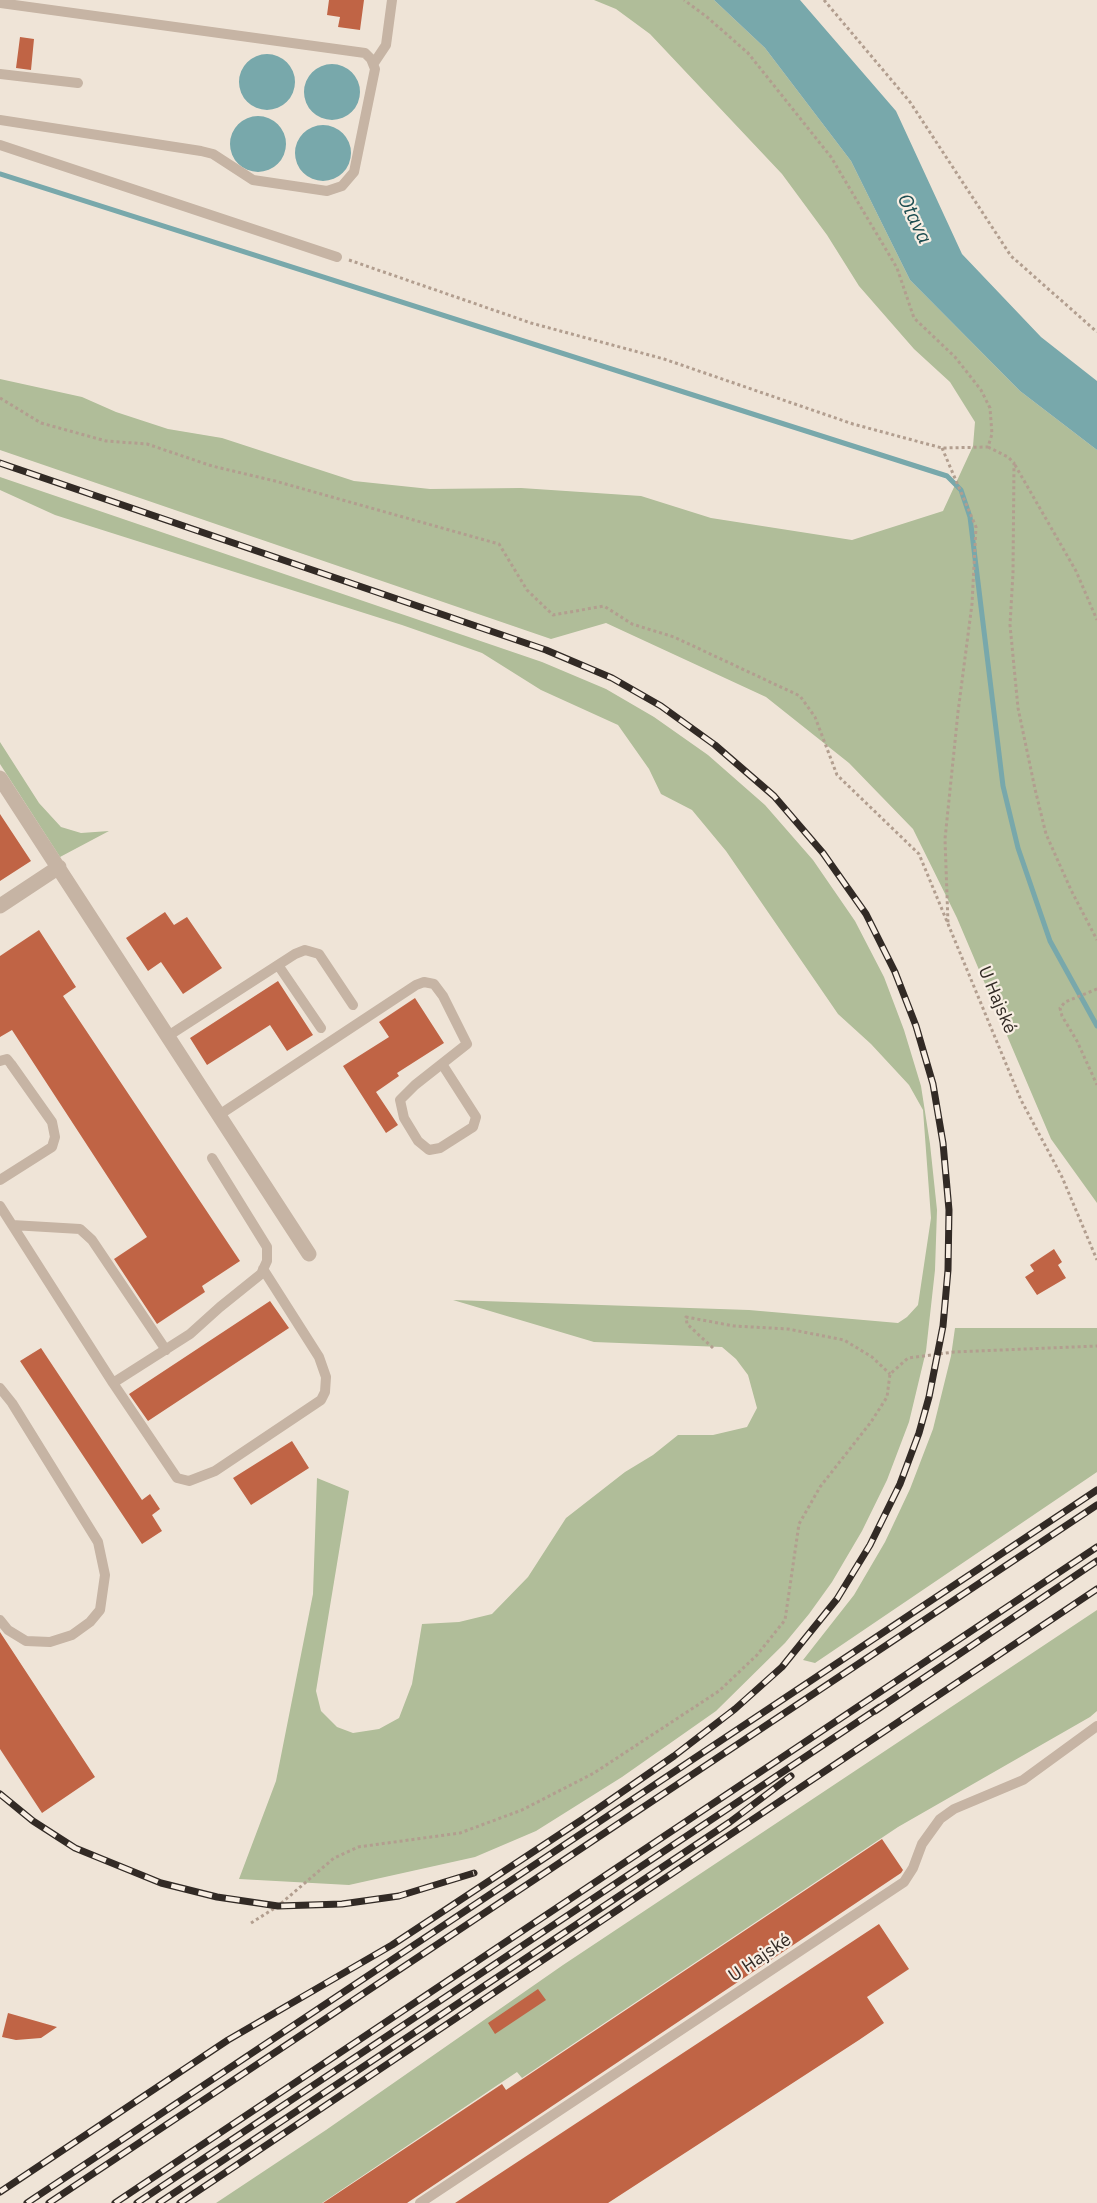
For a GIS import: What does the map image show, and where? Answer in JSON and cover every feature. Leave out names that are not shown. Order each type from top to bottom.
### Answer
[{"type":"street","points":[[0,778],[309,1254]]},
{"type":"street","points":[[0,906],[59,867]]},
{"type":"lane","points":[[374,63],[386,45],[392,0]]},
{"type":"lane","points":[[0,3],[365,53],[374,63],[375,69],[354,172],[342,186],[327,191],[253,180],[207,152],[0,120]]},
{"type":"lane","points":[[0,74],[78,83]]},
{"type":"lane","points":[[0,145],[337,257]]},
{"type":"lane","points":[[168,1036],[305,950],[319,954],[353,1005]]},
{"type":"lane","points":[[278,965],[321,1028]]},
{"type":"lane","points":[[219,1115],[416,985],[424,982],[434,984],[443,996],[467,1044],[415,1084],[400,1100],[404,1118],[418,1141],[429,1150],[440,1148],[473,1127],[476,1117],[442,1064]]},
{"type":"lane","points":[[0,1061],[7,1059],[12,1064],[52,1122],[55,1137],[52,1147],[0,1180]]},
{"type":"lane","points":[[113,1383],[190,1334],[220,1306],[261,1274],[267,1261],[267,1247],[212,1158]]},
{"type":"lane","points":[[0,1206],[113,1383],[177,1478],[189,1481],[215,1471],[321,1400],[325,1392],[326,1377],[319,1357],[263,1269]]},
{"type":"lane","points":[[12,1225],[80,1228],[92,1240],[166,1350]]},
{"type":"lane","points":[[0,1388],[12,1403],[98,1542],[105,1575],[100,1610],[90,1622],[72,1635],[50,1642],[26,1641],[8,1630],[0,1620]]},
{"type":"lane","name":"U Hajské","points":[[420,2203],[904,1882],[913,1868],[922,1844],[940,1819],[954,1809],[1023,1780],[1097,1726]]},
{"type":"path","points":[[684,0],[748,53],[831,156],[897,268],[914,318],[955,357],[981,390],[990,408],[992,434],[988,447]]},
{"type":"path","points":[[824,0],[910,102],[1011,256],[1097,332]]},
{"type":"path","points":[[337,257],[531,323],[664,359],[853,424],[942,448],[988,447],[1008,457],[1014,463],[1076,571],[1097,620]]},
{"type":"path","name":"U Hajské","points":[[0,398],[41,423],[106,441],[147,444],[212,466],[275,481],[500,544],[526,590],[553,615],[604,606],[632,624],[674,637],[800,696],[815,717],[837,775],[919,854],[1021,1100],[1062,1177],[1097,1260]]},
{"type":"path","points":[[942,448],[976,527],[972,604],[957,712],[945,839],[948,925]]},
{"type":"path","points":[[1014,463],[1010,625],[1018,708],[1046,834],[1071,891],[1097,940]]},
{"type":"path","points":[[1096,990],[1065,1002],[1060,1008],[1097,1085]]},
{"type":"path","points":[[713,1348],[687,1324],[686,1317],[734,1326],[788,1329],[844,1340],[872,1357],[890,1374]]},
{"type":"path","points":[[251,1923],[278,1906],[334,1858],[358,1847],[460,1833],[522,1810],[594,1773],[719,1691],[757,1655],[785,1620],[799,1524],[820,1487],[871,1422],[887,1397],[890,1374],[908,1358],[954,1352],[1097,1346]]},
{"type":"green space","points":[[594,0],[714,0],[765,48],[851,161],[910,280],[1020,391],[1097,450],[1097,1203],[1051,1139],[957,918],[913,829],[849,763],[766,697],[606,623],[551,639],[0,450],[0,379],[82,397],[116,412],[168,429],[222,438],[354,481],[430,489],[521,488],[641,496],[711,518],[852,540],[943,511],[973,446],[975,422],[950,382],[914,349],[859,286],[827,235],[782,174],[650,34],[616,9]]},
{"type":"green space","points":[[0,477],[542,662],[606,689],[654,717],[708,755],[765,805],[813,860],[855,921],[884,977],[904,1030],[921,1086],[930,1144],[937,1210],[935,1270],[926,1351],[909,1422],[887,1480],[862,1531],[832,1582],[809,1614],[785,1643],[716,1711],[622,1777],[536,1831],[475,1857],[349,1885],[239,1879],[276,1781],[313,1594],[317,1478],[349,1491],[316,1691],[321,1711],[337,1727],[353,1733],[379,1729],[399,1718],[412,1684],[422,1624],[459,1622],[492,1614],[528,1577],[566,1518],[625,1472],[653,1455],[678,1435],[713,1435],[747,1427],[757,1408],[748,1375],[736,1359],[722,1347],[594,1342],[453,1300],[749,1310],[898,1323],[918,1305],[931,1218],[923,1110],[909,1085],[871,1044],[838,1014],[726,851],[692,810],[661,794],[649,769],[618,725],[541,690],[482,653],[402,625],[55,515],[0,490]]},
{"type":"green space","points":[[0,742],[39,803],[61,827],[81,833],[109,831],[60,857],[0,764]]},
{"type":"green space","points":[[955,1328],[1097,1328],[1097,1472],[815,1663],[803,1660],[854,1595],[885,1542],[910,1489],[933,1429],[951,1356]]},
{"type":"green space","points":[[1097,1610],[1097,1711],[1090,1717],[898,1827],[522,2078],[517,2072],[322,2203],[216,2203],[326,2130],[563,1965]]},
{"type":"water","name":"Otava","points":[[714,0],[800,0],[896,111],[962,254],[1041,337],[1097,381],[1097,450],[1020,391],[910,280],[851,161],[765,48]]},
{"type":"water","points":[[267,54],[278,56],[287,62],[293,71],[295,82],[293,93],[287,102],[278,108],[267,110],[256,108],[247,102],[241,93],[239,82],[241,71],[247,62],[256,56]]},
{"type":"water","points":[[327,64],[337,64],[352,72],[358,81],[360,92],[358,103],[352,112],[337,120],[327,120],[316,115],[309,108],[304,97],[304,87],[309,76],[316,69]]},
{"type":"water","points":[[258,116],[269,118],[278,124],[284,133],[286,144],[284,155],[278,164],[269,170],[258,172],[247,170],[238,164],[232,155],[230,144],[232,133],[238,124],[247,118]]},
{"type":"water","points":[[323,125],[334,127],[343,133],[349,142],[351,153],[349,164],[343,173],[334,179],[323,181],[312,179],[303,173],[297,164],[295,153],[297,142],[303,133],[312,127]]},
{"type":"building","points":[[329,0],[364,0],[360,30],[338,27],[340,17],[327,15]]},
{"type":"building","points":[[20,37],[34,39],[31,70],[16,68]]},
{"type":"building","points":[[0,814],[31,861],[0,881]]},
{"type":"building","points":[[165,912],[174,925],[187,917],[222,968],[183,994],[161,962],[148,971],[126,938]]},
{"type":"building","points":[[39,930],[76,987],[63,996],[240,1261],[202,1286],[205,1292],[157,1324],[114,1259],[147,1237],[12,1030],[0,1037],[0,956]]},
{"type":"building","points":[[278,981],[313,1035],[287,1051],[270,1025],[207,1065],[190,1038]]},
{"type":"building","points":[[415,998],[444,1043],[397,1073],[399,1076],[376,1092],[398,1125],[386,1133],[343,1066],[389,1037],[379,1022]]},
{"type":"building","points":[[1054,1249],[1062,1262],[1058,1265],[1066,1278],[1037,1295],[1025,1277],[1034,1271],[1030,1265]]},
{"type":"building","points":[[270,1301],[289,1328],[148,1421],[129,1394]]},
{"type":"building","points":[[41,1348],[142,1500],[150,1494],[160,1509],[152,1515],[162,1531],[142,1544],[20,1361]]},
{"type":"building","points":[[292,1441],[309,1468],[251,1505],[233,1478]]},
{"type":"building","points":[[0,1632],[95,1777],[42,1813],[0,1749]]},
{"type":"building","points":[[882,1839],[903,1870],[901,1873],[407,2203],[323,2203],[502,2084],[506,2090]]},
{"type":"building","points":[[879,1924],[909,1969],[867,1997],[884,2023],[859,2040],[608,2203],[455,2203]]},
{"type":"building","points":[[538,1989],[546,2000],[495,2034],[488,2023]]},
{"type":"building","points":[[8,2013],[57,2027],[41,2038],[16,2040],[2,2037]]},
{"type":"waterway","points":[[0,174],[947,476],[961,490],[970,517],[1003,786],[1018,848],[1050,941],[1097,1026]]},
{"type":"railway","points":[[0,463],[546,650],[612,678],[661,706],[715,745],[774,796],[823,853],[866,914],[895,972],[916,1026],[933,1084],[943,1143],[949,1210],[948,1270],[943,1326],[929,1397],[919,1433],[900,1484],[870,1545],[837,1599],[782,1667],[735,1709],[674,1756],[583,1819],[392,1945],[228,2040],[0,2192]]},
{"type":"railway","points":[[27,2203],[1097,1490]]},
{"type":"railway","points":[[49,2203],[1097,1505]]},
{"type":"railway","points":[[115,2203],[1097,1547]]},
{"type":"railway","points":[[875,1711],[1097,1561]]},
{"type":"railway","points":[[180,2203],[1097,1589]]},
{"type":"railway","points":[[137,2203],[880,1707]]},
{"type":"railway","points":[[159,2203],[730,1822],[791,1776]]},
{"type":"railway","points":[[0,1794],[33,1821],[75,1848],[161,1883],[217,1897],[278,1906],[342,1904],[399,1896],[474,1873]]}]
